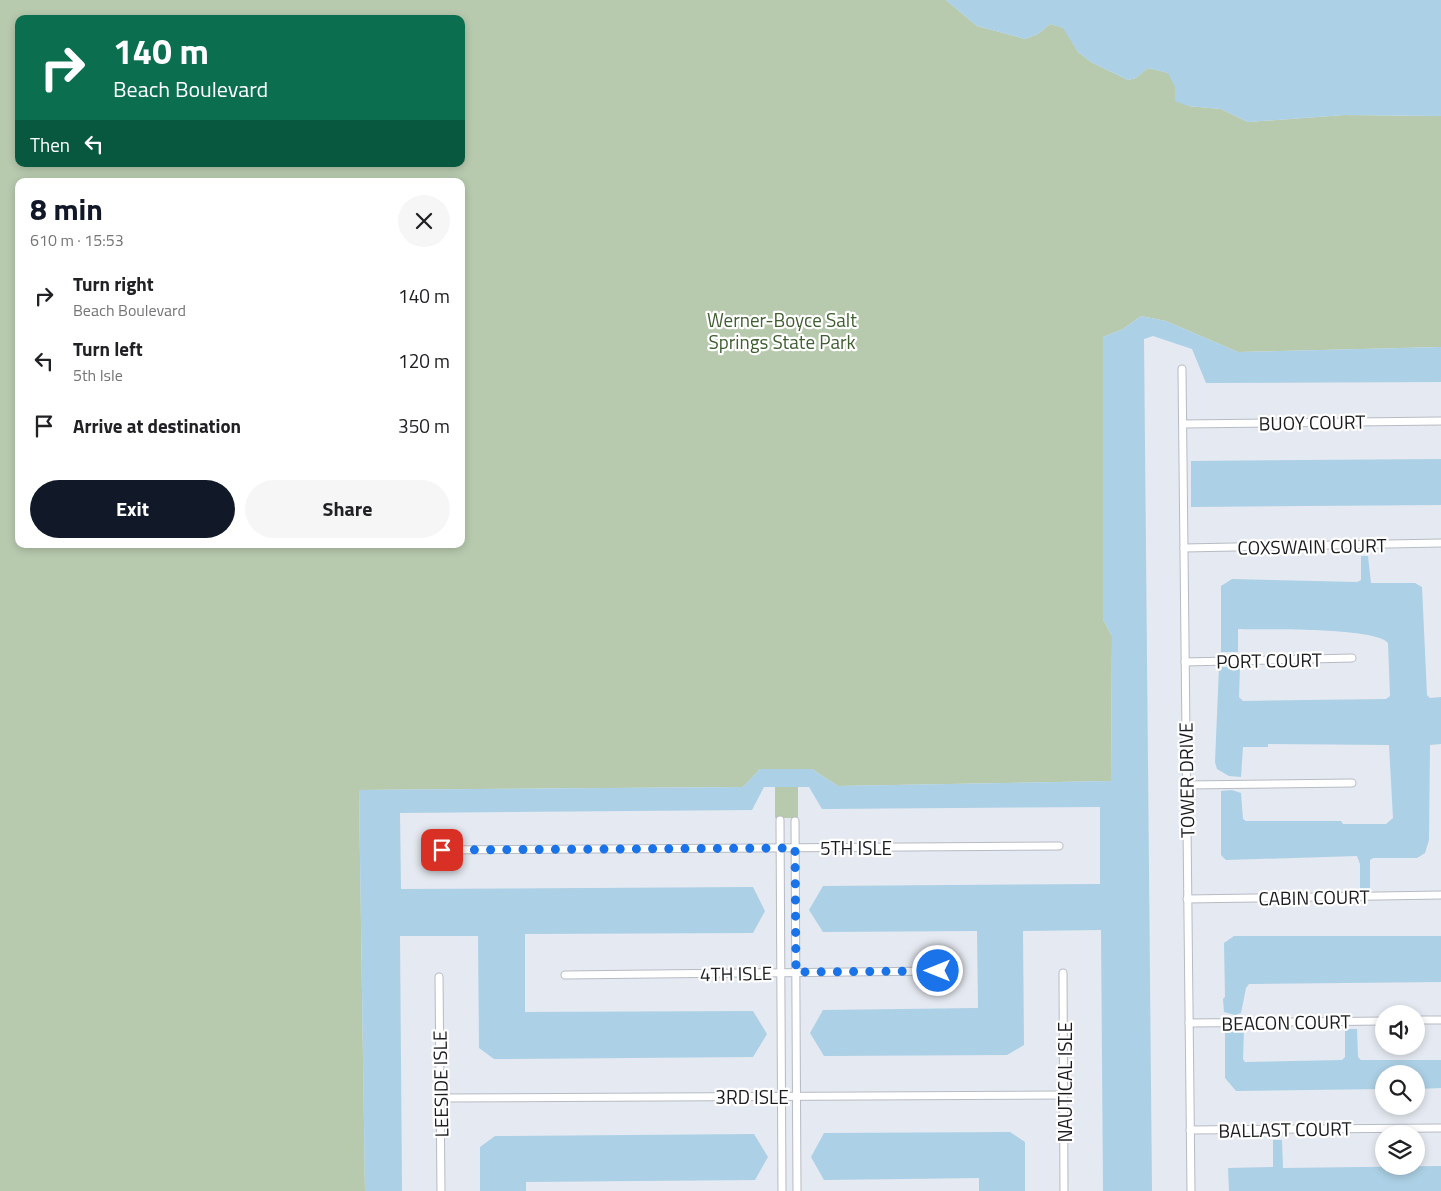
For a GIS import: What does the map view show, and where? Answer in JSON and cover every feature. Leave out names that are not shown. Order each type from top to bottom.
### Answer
[{"type":"street","name":"TOWER DRIVE","points":[[1182,369],[1191,1191]]},
{"type":"street","name":"BUOY COURT","points":[[1182,424],[1441,420]]},
{"type":"street","name":"COXSWAIN COURT","points":[[1184,548],[1441,543]]},
{"type":"street","name":"PORT COURT","points":[[1185,662],[1352,658]]},
{"type":"street","points":[[1186,785],[1352,782]]},
{"type":"street","points":[[780,820],[782,1191]]},
{"type":"street","points":[[795,820],[797,1191]]},
{"type":"street","name":"5TH ISLE","points":[[442,850],[1059,846]]},
{"type":"street","name":"CABIN COURT","points":[[1188,899],[1441,895]]},
{"type":"street","name":"4TH ISLE","points":[[565,975],[938,971]]},
{"type":"street","name":"NAUTICAL ISLE","points":[[1063,973],[1064,1191]]},
{"type":"street","name":"LEESIDE ISLE","points":[[440,977],[441,1191]]},
{"type":"street","points":[[1425,1020],[1441,1020]]},
{"type":"street","name":"BEACON COURT","points":[[1189,1023],[1375,1021]]},
{"type":"street","name":"3RD ISLE","points":[[440,1098],[1064,1095]]},
{"type":"street","name":"BALLAST COURT","points":[[1190,1130],[1441,1128]]},
{"type":"green space","name":"Werner-Boyce Salt Springs State Park","points":[[0,0],[946,0],[977,26],[1025,39],[1038,34],[1050,24],[1064,28],[1078,52],[1091,62],[1128,80],[1136,78],[1148,68],[1169,73],[1188,106],[1221,109],[1248,122],[1344,115],[1441,116],[1441,347],[1238,352],[1166,321],[1141,316],[1123,329],[1103,337],[1103,619],[1112,636],[1111,781],[838,786],[812,769],[760,769],[743,787],[359,790],[365,1191],[0,1191]]},
{"type":"green space","points":[[775,787],[798,787],[798,818],[775,818]]},
{"type":"water","points":[[946,0],[1441,0],[1441,116],[1344,115],[1248,122],[1221,109],[1188,106],[1175,101],[1175,87],[1168,73],[1148,68],[1136,78],[1128,80],[1091,62],[1078,52],[1063,28],[1050,24],[1038,34],[1025,39],[977,26]]},
{"type":"water","points":[[1141,316],[1166,321],[1238,352],[1441,347],[1441,382],[1206,383],[1192,349],[1153,336],[1144,339],[1152,1191],[1103,1191],[1101,930],[1023,931],[1024,1045],[1007,1055],[824,1056],[810,1033],[823,1010],[978,1008],[977,931],[823,932],[809,910],[823,886],[1100,884],[1100,807],[822,809],[809,787],[764,787],[752,810],[400,813],[401,889],[753,887],[765,911],[753,933],[525,934],[525,1012],[753,1011],[767,1034],[753,1057],[494,1059],[479,1048],[478,936],[400,936],[402,1191],[365,1191],[359,790],[743,787],[760,769],[812,769],[838,786],[1111,781],[1112,636],[1103,619],[1103,337],[1123,329]]},
{"type":"water","points":[[1441,459],[1441,505],[1191,507],[1191,461]]},
{"type":"water","points":[[1361,556],[1368,556],[1371,583],[1415,583],[1422,587],[1427,695],[1430,698],[1441,697],[1441,744],[1430,745],[1429,840],[1425,853],[1417,858],[1373,858],[1370,860],[1370,890],[1360,890],[1360,864],[1357,856],[1226,860],[1221,855],[1221,791],[1232,790],[1241,793],[1243,819],[1246,821],[1341,821],[1343,824],[1386,824],[1393,818],[1389,745],[1268,744],[1268,747],[1243,747],[1241,777],[1229,776],[1217,769],[1215,762],[1219,667],[1240,667],[1239,697],[1243,701],[1386,699],[1390,696],[1388,643],[1379,638],[1342,632],[1238,629],[1238,652],[1221,652],[1221,586],[1232,579],[1357,582],[1361,580]]},
{"type":"water","points":[[1234,936],[1441,936],[1441,982],[1249,984],[1246,988],[1241,1013],[1235,1015],[1224,1012],[1223,999],[1225,997],[1224,943]]},
{"type":"water","points":[[1244,1028],[1243,1059],[1245,1062],[1342,1060],[1345,1057],[1345,1029],[1357,1029],[1358,1057],[1361,1060],[1441,1060],[1441,1088],[1425,1089],[1425,1065],[1375,1065],[1375,1089],[1236,1091],[1225,1078],[1225,1030]]},
{"type":"water","points":[[1010,1132],[1025,1142],[1025,1191],[979,1191],[979,1178],[824,1180],[811,1157],[824,1133]]},
{"type":"water","points":[[754,1134],[768,1157],[755,1180],[526,1182],[526,1191],[480,1191],[480,1147],[495,1136]]},
{"type":"water","points":[[1273,1140],[1282,1140],[1283,1168],[1375,1167],[1375,1175],[1425,1175],[1425,1166],[1441,1166],[1441,1191],[1229,1191],[1228,1168],[1273,1167]]},
{"type":"route","points":[[442,850],[795,848],[796,972],[938,971]]}]
